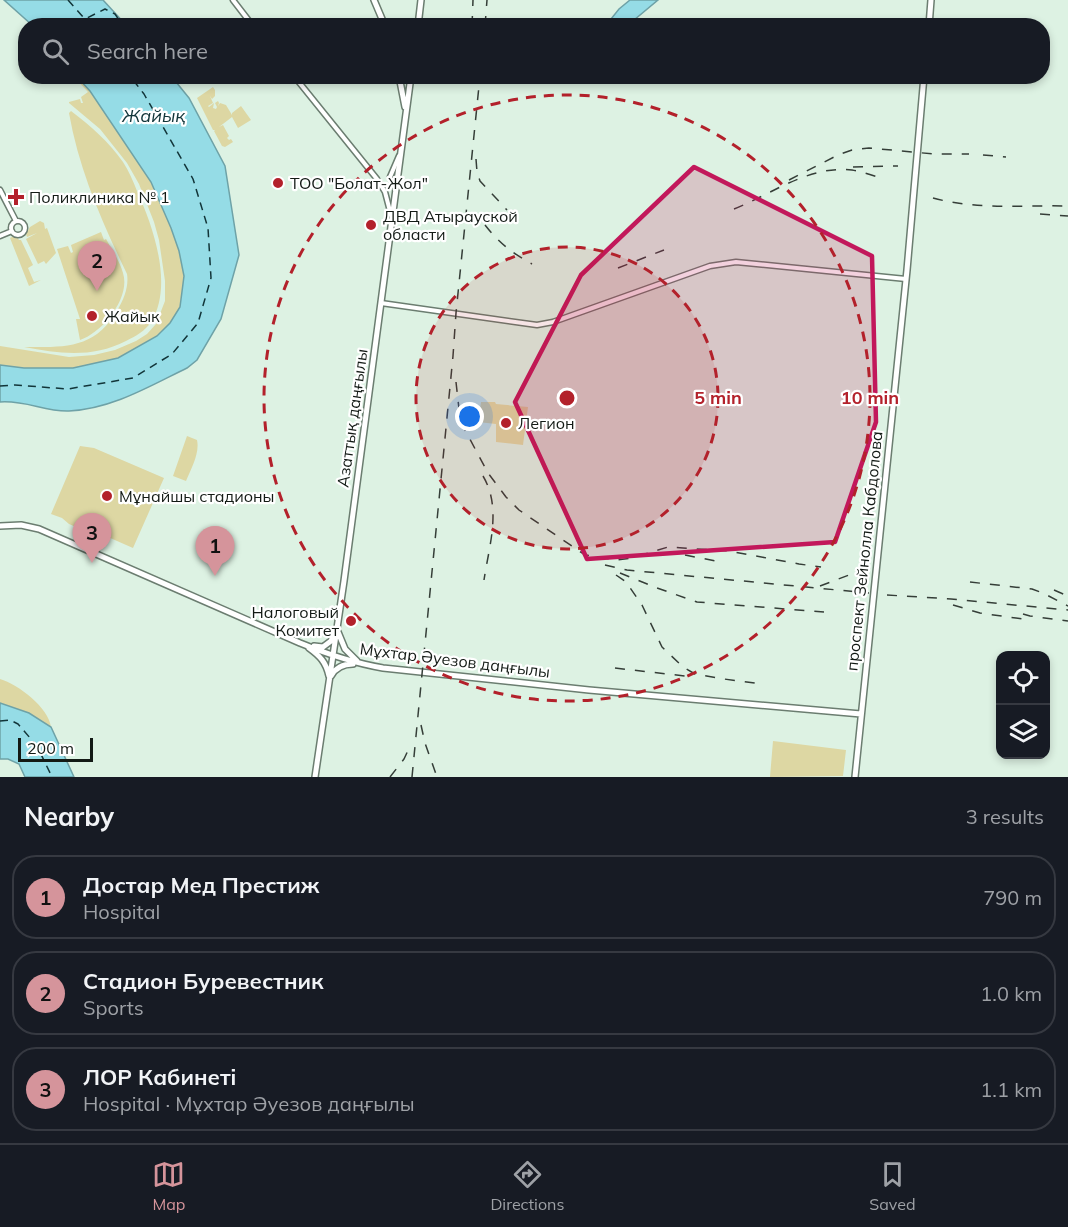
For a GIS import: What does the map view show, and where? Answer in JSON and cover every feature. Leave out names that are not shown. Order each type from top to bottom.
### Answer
[{"type":"main road","points":[[374,0],[382,18]]},
{"type":"main road","points":[[419,18],[421,0]]},
{"type":"main road","points":[[930,18],[931,0]]},
{"type":"main road","points":[[401,84],[406,111]]},
{"type":"main road","name":"Азаттық даңғылы","points":[[329,683],[410,84]]},
{"type":"main road","name":"проспект Зейнолла Кабдолова","points":[[855,777],[906,279],[923,84]]},
{"type":"main road","name":"Мұхтар Әуезов даңғылы","points":[[0,526],[21,525],[39,529],[303,644],[364,665],[518,683],[861,714]]},
{"type":"main road","points":[[303,644],[323,647],[331,641],[338,623]]},
{"type":"main road","points":[[338,623],[339,635],[345,649],[364,665]]},
{"type":"main road","points":[[303,644],[322,658],[327,669],[329,683]]},
{"type":"main road","points":[[315,777],[329,683],[334,672],[340,667],[346,664],[364,665]]},
{"type":"street","points":[[233,0],[247,18]]},
{"type":"street","points":[[301,84],[384,179],[392,218]]},
{"type":"street","points":[[384,179],[395,168],[402,146]]},
{"type":"street","points":[[384,179],[399,170]]},
{"type":"street","points":[[0,190],[16,221]]},
{"type":"street","points":[[19,220],[23,222],[26,230],[23,234],[18,235],[12,231],[12,224],[19,220]]},
{"type":"street","points":[[0,236],[12,231]]},
{"type":"street","points":[[381,303],[537,325],[554,322],[710,266],[736,262],[906,279]]},
{"type":"highlighted area","points":[[694,167],[872,256],[876,422],[835,542],[587,559],[515,402],[581,275]]},
{"type":"shaded area","points":[[81,84],[90,91],[151,182],[171,228],[179,250],[184,276],[180,307],[170,323],[157,336],[118,358],[73,368],[24,368],[0,365],[0,346],[69,357],[115,350],[147,334],[156,324],[165,301],[165,281],[159,240],[139,184],[127,163],[100,129],[69,103],[80,99],[83,103],[81,97],[88,92]]},
{"type":"shaded area","points":[[213,87],[215,96],[212,99],[210,96],[213,103],[209,107],[214,103],[213,108],[216,109],[215,103],[218,101],[218,106],[220,103],[226,105],[232,115],[241,106],[251,120],[238,128],[232,117],[219,127],[223,125],[229,136],[227,138],[233,142],[225,147],[222,146],[197,98]]},
{"type":"shaded area","points":[[71,111],[106,141],[127,169],[155,238],[159,256],[161,291],[158,307],[151,322],[140,333],[101,350],[63,353],[24,347],[65,346],[89,339],[109,322],[126,292],[127,283],[127,274],[100,215],[85,175],[73,134],[69,113]]},
{"type":"shaded area","points":[[40,221],[44,223],[45,229],[47,228],[56,253],[46,264],[44,261],[38,264],[26,239],[37,233],[27,237],[26,234],[30,227]]},
{"type":"shaded area","points":[[101,232],[122,269],[123,293],[113,313],[105,322],[97,330],[80,340],[76,319],[80,319],[57,249],[68,246],[71,253],[73,252],[71,245]]},
{"type":"shaded area","points":[[14,236],[21,240],[33,265],[28,268],[34,282],[41,280],[29,286],[10,238]]},
{"type":"shaded area","name":"Легион","points":[[481,402],[528,407],[523,445],[496,442],[496,424],[478,422]]},
{"type":"shaded area","points":[[187,436],[197,440],[198,445],[195,461],[186,481],[173,476]]},
{"type":"shaded area","name":"Мұнайшы стадионы","points":[[80,446],[94,448],[164,478],[133,548],[85,525],[79,534],[76,529],[78,524],[76,527],[51,514]]},
{"type":"shaded area","points":[[0,679],[24,691],[32,698],[45,712],[51,727],[29,713],[0,703]]},
{"type":"shaded area","points":[[773,741],[846,750],[843,776],[770,777]]},
{"type":"water","points":[[4,0],[103,0],[120,18],[24,18]]},
{"type":"water","points":[[630,0],[658,0],[636,18],[612,18]]},
{"type":"water","name":"Жайық","points":[[84,84],[178,84],[189,98],[225,166],[239,255],[221,319],[197,360],[187,368],[115,401],[69,411],[0,402],[0,365],[24,368],[73,368],[118,358],[157,336],[170,323],[180,307],[184,276],[171,228],[151,182]]},
{"type":"water","points":[[0,703],[29,713],[51,727],[74,777],[25,777],[19,764],[8,759],[0,759]]},
{"type":"ferry route","points":[[68,0],[84,18]]},
{"type":"ferry route","points":[[87,18],[105,9],[118,18]]},
{"type":"ferry route","points":[[0,386],[68,389],[133,378],[172,354],[198,323],[211,278],[208,228],[193,179],[136,84]]},
{"type":"ferry route","points":[[0,721],[10,720],[18,724],[37,746],[52,777]]},
{"type":"railway","points":[[472,18],[473,0]]},
{"type":"railway","points":[[486,18],[487,0]]},
{"type":"railway","points":[[412,777],[479,84]]},
{"type":"railway","points":[[789,180],[852,150],[869,148],[934,154],[969,154]]},
{"type":"railway","points":[[983,155],[1006,157]]},
{"type":"railway","points":[[476,159],[480,181],[507,210]]},
{"type":"railway","points":[[853,167],[898,166]]},
{"type":"railway","points":[[734,209],[791,182],[821,172],[852,170],[884,179]]},
{"type":"railway","points":[[933,198],[983,206],[1068,206]]},
{"type":"railway","points":[[1040,214],[1068,216]]},
{"type":"railway","points":[[485,225],[506,247],[532,264]]},
{"type":"railway","points":[[618,268],[664,250]]},
{"type":"railway","points":[[456,382],[459,409],[465,430],[488,473],[519,510],[585,555],[617,560],[668,547],[729,551],[821,567]]},
{"type":"railway","points":[[483,476],[489,488],[493,514],[484,580]]},
{"type":"railway","points":[[685,555],[716,561]]},
{"type":"railway","points":[[605,565],[627,570],[869,593]]},
{"type":"railway","points":[[620,573],[697,602],[824,612]]},
{"type":"railway","points":[[616,575],[626,582],[642,605],[662,647],[683,667],[695,674],[762,684]]},
{"type":"railway","points":[[820,586],[849,575]]},
{"type":"railway","points":[[970,582],[1032,589],[1068,606]]},
{"type":"railway","points":[[1054,590],[1068,596]]},
{"type":"railway","points":[[887,595],[1068,610]]},
{"type":"railway","points":[[953,605],[980,613],[1030,620]]},
{"type":"railway","points":[[1023,614],[1068,621]]},
{"type":"railway","points":[[615,668],[694,677]]},
{"type":"railway","points":[[421,725],[437,777]]},
{"type":"railway","points":[[390,777],[404,759],[411,744]]},
{"type":"place","name":"ТОО \"Болат-Жол\"","points":[[278,183]]},
{"type":"place","name":"Поликлиника № 1","points":[[16,197]]},
{"type":"place","name":"ДВД Атырауской области","points":[[371,225]]},
{"type":"place","name":"Стадион Буревестник","points":[[97,291]]},
{"type":"place","name":"Жайык","points":[[92,316]]},
{"type":"place","name":"Легион","points":[[506,423]]},
{"type":"place","name":"Мұнайшы стадионы","points":[[107,496]]},
{"type":"place","name":"ЛОР Кабинетi","points":[[92,563]]},
{"type":"place","name":"Достар Мед Престиж","points":[[215,576]]},
{"type":"place","name":"Налоговый Комитет","points":[[351,621]]}]
